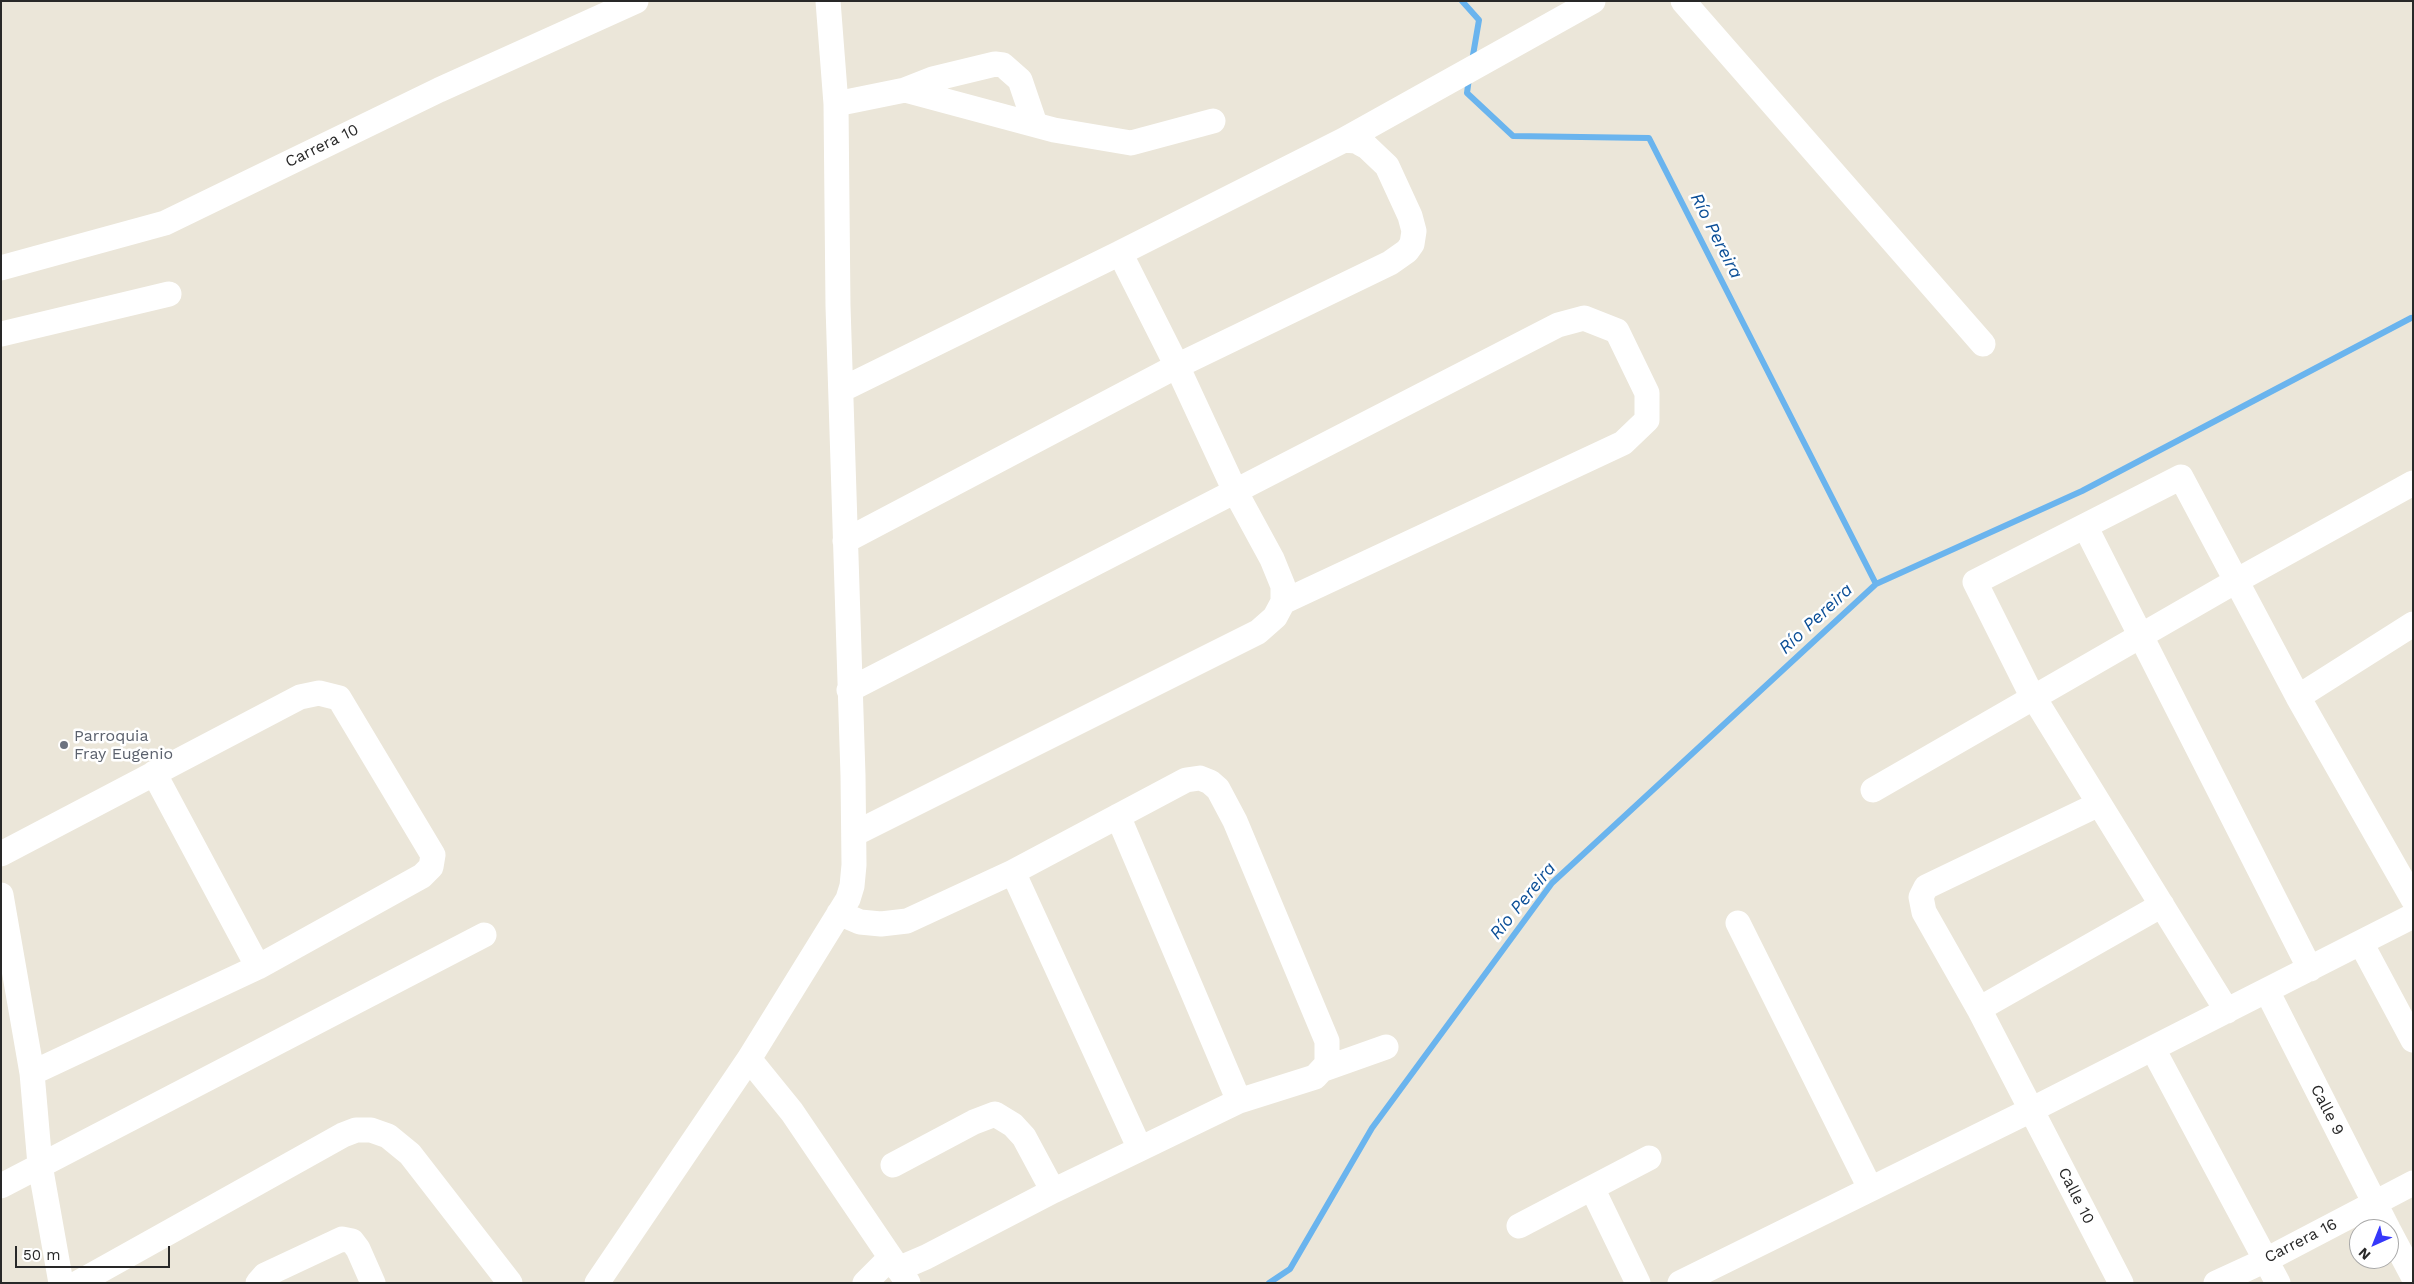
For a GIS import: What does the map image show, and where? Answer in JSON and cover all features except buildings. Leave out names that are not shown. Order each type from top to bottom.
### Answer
[{"type":"street","name":"Carrera 10","points":[[1,268],[164,223],[439,90],[636,1]]},
{"type":"street","points":[[597,1283],[749,1059],[838,913],[852,886],[854,834],[841,390],[836,104],[828,1]]},
{"type":"street","points":[[841,390],[1120,254],[1344,140],[1593,1]]},
{"type":"street","points":[[1683,1],[1983,344]]},
{"type":"street","points":[[836,104],[905,90],[950,74],[995,64],[1003,65],[1020,80],[1035,124]]},
{"type":"street","points":[[905,90],[1035,124],[1131,143],[1213,121]]},
{"type":"street","points":[[845,541],[1177,366],[1390,263],[1407,250],[1412,244],[1414,231],[1410,216],[1387,166],[1367,147],[1356,141],[1344,140]]},
{"type":"street","points":[[854,834],[1258,632],[1275,617],[1283,602],[1282,586],[1272,558],[1235,491],[1177,366],[1120,254]]},
{"type":"street","points":[[1,334],[169,294]]},
{"type":"street","points":[[849,690],[1558,325],[1584,318],[1617,331],[1647,393],[1647,420],[1623,443],[1283,602]]},
{"type":"street","points":[[2227,1011],[2034,697],[1975,582],[2180,477],[2298,698],[2413,899]]},
{"type":"street","points":[[1873,790],[2236,581],[2413,483]]},
{"type":"street","points":[[2085,526],[2310,969]]},
{"type":"street","points":[[2298,698],[2413,624]]},
{"type":"street","points":[[1,854],[300,697],[319,693],[339,698],[433,855],[431,867],[422,876],[258,967],[32,1074]]},
{"type":"street","points":[[154,773],[258,967]]},
{"type":"street","points":[[838,913],[860,922],[881,924],[907,921],[1013,872],[1193,778],[1205,779],[1218,789],[1235,821],[1327,1041],[1328,1058],[1324,1069],[1315,1078],[1239,1101],[1053,1191],[926,1257],[865,1283]]},
{"type":"street","name":"Calle 10","points":[[2100,804],[1926,887],[1921,897],[1924,912],[1979,1009],[2121,1283]]},
{"type":"street","points":[[1118,816],[1239,1101]]},
{"type":"street","points":[[1013,872],[1140,1150]]},
{"type":"street","points":[[1,895],[32,1074],[40,1165],[61,1283]]},
{"type":"street","points":[[1979,1009],[2162,906]]},
{"type":"street","points":[[1680,1283],[2031,1110],[2413,916]]},
{"type":"street","points":[[1738,922],[1870,1188]]},
{"type":"street","points":[[1,1186],[484,935]]},
{"type":"street","points":[[2361,943],[2413,1040]]},
{"type":"street","name":"Calle 9","points":[[2267,991],[2383,1219]]},
{"type":"street","points":[[1324,1069],[1386,1047]]},
{"type":"street","points":[[2153,1048],[2278,1283]]},
{"type":"street","points":[[749,1059],[792,1112],[899,1270]]},
{"type":"street","points":[[893,1165],[974,1122],[995,1114],[1013,1125],[1024,1137],[1053,1191]]},
{"type":"street","points":[[78,1283],[342,1135],[356,1130],[371,1130],[388,1136],[410,1154],[510,1283]]},
{"type":"street","points":[[1519,1226],[1649,1158]]},
{"type":"street","name":"Carrera 16","points":[[2216,1283],[2266,1260],[2413,1184]]},
{"type":"street","points":[[1592,1188],[1638,1283]]},
{"type":"street","points":[[258,1283],[265,1275],[342,1239],[352,1240],[373,1283]]},
{"type":"street","name":"Calle 9","points":[[2399,1249],[2413,1276]]},
{"type":"waterway","name":"Río Pereira","points":[[1462,1],[1479,20],[1472,61]]},
{"type":"waterway","name":"Río Pereira","points":[[1269,1283],[1290,1269],[1372,1128],[1552,883],[1876,584],[1649,138],[1513,136],[1467,93],[1469,78]]},
{"type":"waterway","points":[[1876,584],[2082,491],[2411,318]]},
{"type":"place","name":"Parroquia Fray Eugenio","points":[[64,745]]}]
